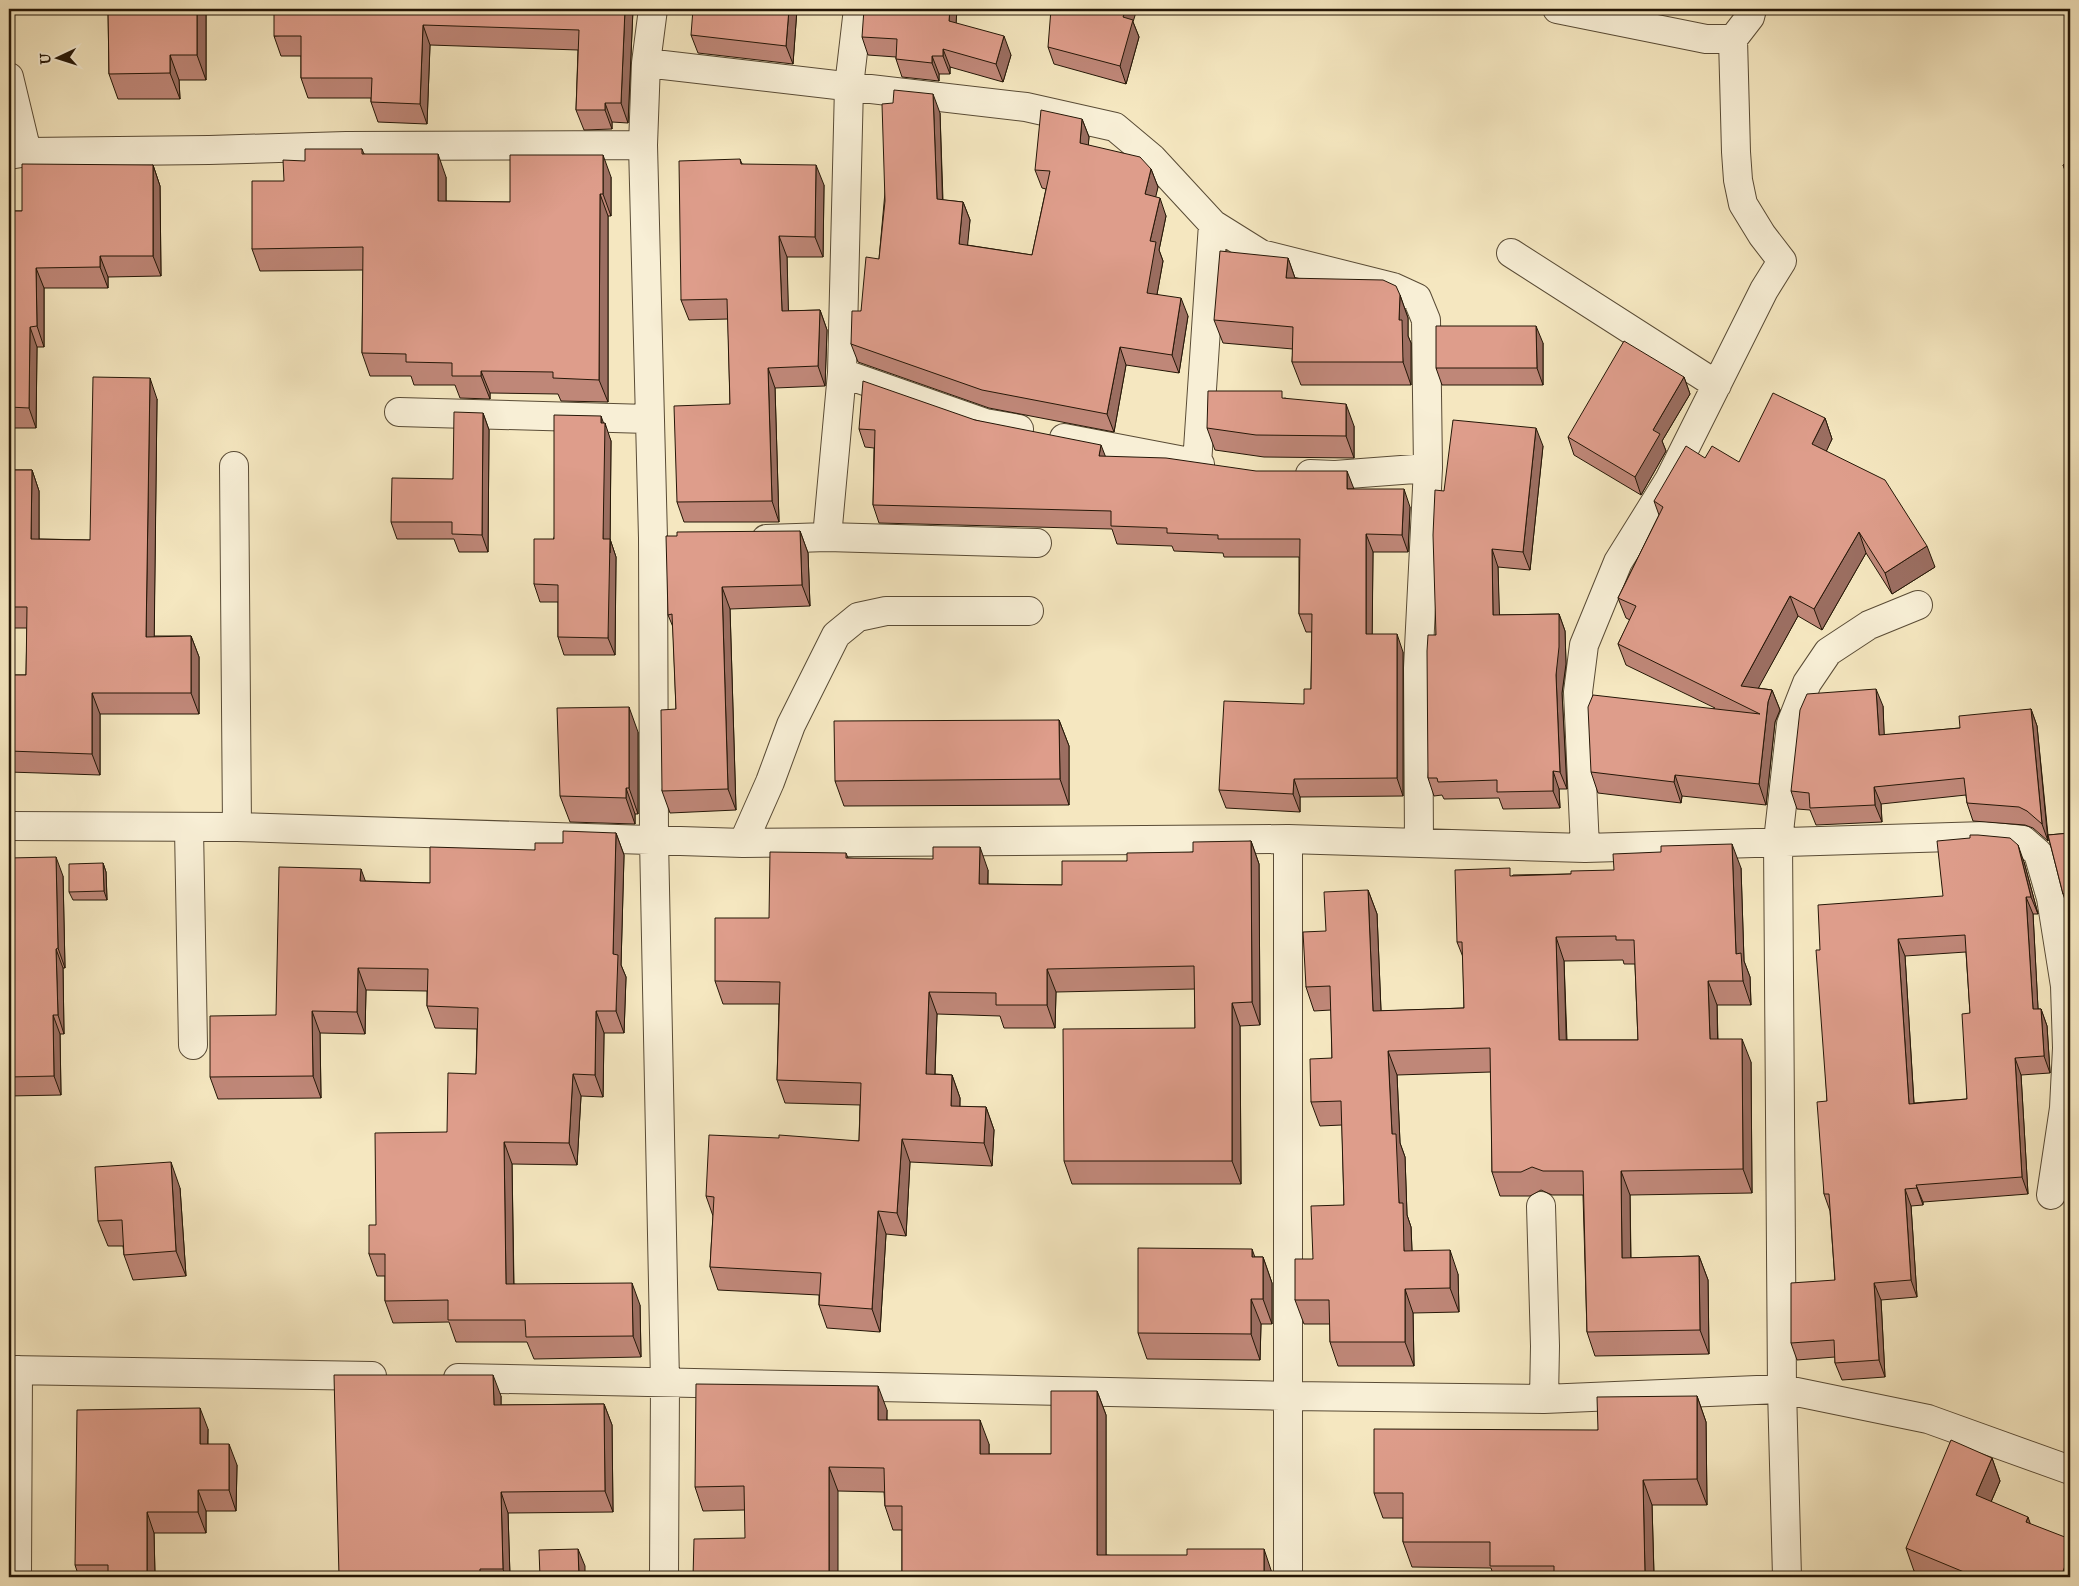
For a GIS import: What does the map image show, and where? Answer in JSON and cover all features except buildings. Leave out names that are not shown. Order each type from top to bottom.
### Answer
[{"type":"street","points":[[652,9],[646,63],[643,145],[652,538],[654,839],[665,1382],[664,1577]]},
{"type":"street","points":[[828,537],[842,373],[849,86],[858,9]]},
{"type":"street","points":[[1556,9],[1706,39],[1733,39]]},
{"type":"street","points":[[1585,848],[1578,692],[1584,645],[1618,562],[1669,480],[1764,290],[1782,261],[1762,235],[1743,204],[1738,180],[1733,39],[1750,17],[1752,9]]},
{"type":"street","points":[[646,63],[1026,107],[1115,127],[1152,158],[1213,224],[1261,254],[1393,287],[1417,298],[1426,320],[1428,468],[1418,668],[1419,843]]},
{"type":"street","points":[[9,77],[18,154],[346,146],[643,145]]},
{"type":"street","points":[[1198,464],[1213,224]]},
{"type":"street","points":[[1510,253],[1717,385]]},
{"type":"street","points":[[842,373],[985,423],[1226,468]]},
{"type":"street","points":[[398,412],[648,419]]},
{"type":"street","points":[[234,466],[237,827]]},
{"type":"street","points":[[1282,473],[1336,475],[1428,468]]},
{"type":"street","points":[[740,538],[828,537],[1037,543]]},
{"type":"street","points":[[652,538],[682,538]]},
{"type":"street","points":[[1787,1577],[1782,1389],[1778,841],[1791,724],[1807,683],[1828,652],[1869,625],[1918,605]]},
{"type":"street","points":[[743,843],[770,782],[792,725],[836,635],[858,617],[886,610],[1029,611]]},
{"type":"street","points":[[9,826],[189,829],[237,827],[743,843],[1288,839],[1585,848],[1985,836],[2023,840],[2038,853],[2051,898],[2065,986],[2068,1080],[2051,1195]]},
{"type":"street","points":[[189,829],[193,1045]]},
{"type":"street","points":[[1288,839],[1290,1396],[1288,1577]]},
{"type":"street","points":[[1541,1206],[1545,1346],[1544,1399]]},
{"type":"street","points":[[17,1575],[14,1370],[398,1377]]},
{"type":"street","points":[[438,1377],[1290,1396],[1544,1399],[1782,1389],[1928,1419],[2070,1470]]}]
